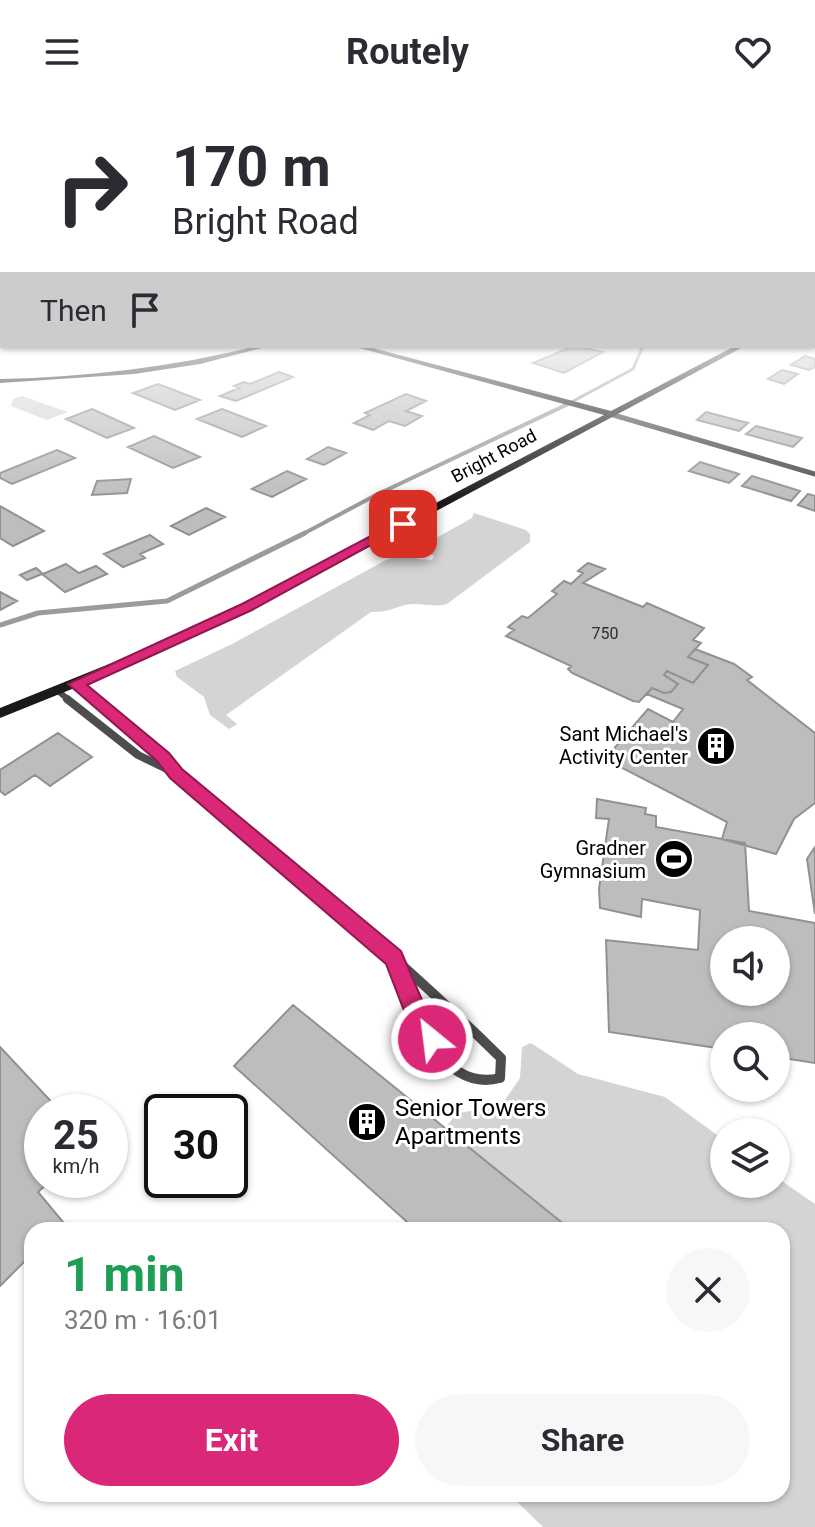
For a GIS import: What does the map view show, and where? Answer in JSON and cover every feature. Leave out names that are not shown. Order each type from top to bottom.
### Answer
[{"type":"main road","points":[[0,381],[75,378],[154,369]]},
{"type":"main road","points":[[436,369],[610,414]]},
{"type":"main road","points":[[467,369],[483,379]]},
{"type":"main road","name":"Bright Road","points":[[0,713],[76,684],[247,607],[696,369]]},
{"type":"street","points":[[610,414],[815,474]]},
{"type":"street","points":[[76,684],[163,757],[176,774],[394,958],[441,998],[501,1058],[500,1078],[478,1082],[447,1064],[416,1014],[394,958]]},
{"type":"street","points":[[58,691],[138,755],[176,774]]},
{"type":"shaded area","points":[[22,396],[68,412],[47,420],[11,406],[13,399]]},
{"type":"shaded area","points":[[474,513],[526,530],[530,534],[530,542],[447,604],[410,604],[371,612],[226,715],[237,724],[229,729],[210,715],[204,697],[177,677],[175,671],[232,644],[386,560],[409,552],[418,559],[432,560],[434,556],[418,548],[472,518]]},
{"type":"shaded area","points":[[531,1043],[578,1074],[665,1097],[710,1130],[710,1198],[790,1198],[790,1187],[815,1204],[815,1527],[543,1527],[517,1502],[790,1502],[790,1222],[561,1222],[445,1128],[457,1113],[500,1107],[520,1078],[522,1047]]},
{"type":"building","points":[[782,370],[798,374],[784,384],[768,379]]},
{"type":"building","points":[[279,372],[293,377],[236,401],[220,396],[239,388],[234,386],[244,382],[250,384]]},
{"type":"building","points":[[158,384],[200,400],[175,410],[133,393]]},
{"type":"building","points":[[406,394],[426,401],[406,411],[422,416],[405,426],[389,421],[373,430],[354,423],[370,415],[365,413]]},
{"type":"building","points":[[92,409],[134,428],[107,438],[66,419]]},
{"type":"building","points":[[222,409],[266,426],[242,437],[197,419]]},
{"type":"building","points":[[706,412],[748,423],[739,431],[697,420]]},
{"type":"building","points":[[756,426],[802,438],[793,447],[746,434]]},
{"type":"building","points":[[154,436],[200,457],[173,468],[128,447]]},
{"type":"building","points":[[328,447],[346,453],[324,465],[307,459]]},
{"type":"building","points":[[57,450],[75,458],[12,484],[0,478],[0,473]]},
{"type":"building","points":[[700,462],[739,474],[729,483],[689,471]]},
{"type":"building","points":[[287,471],[306,479],[272,497],[252,489]]},
{"type":"building","points":[[752,476],[800,491],[791,501],[742,486]]},
{"type":"building","points":[[131,479],[127,493],[92,495],[97,481]]},
{"type":"building","points":[[808,494],[815,496],[815,511],[798,505]]},
{"type":"building","points":[[0,506],[44,531],[13,546],[0,538]]},
{"type":"building","points":[[206,508],[225,517],[189,535],[171,526]]},
{"type":"building","points":[[150,535],[163,544],[140,554],[145,558],[123,567],[104,554]]},
{"type":"building","points":[[588,563],[605,569],[583,583],[643,607],[647,603],[704,628],[693,640],[701,643],[688,657],[708,665],[693,683],[667,671],[664,675],[678,684],[671,692],[664,693],[652,688],[639,702],[633,701],[572,673],[568,669],[571,666],[506,636],[514,630],[508,627],[522,616],[528,618],[557,594],[552,591],[564,581],[571,584],[583,573],[578,571]]},
{"type":"building","points":[[66,564],[79,573],[96,566],[107,574],[65,592],[42,574],[27,580],[20,575],[36,568],[43,574]]},
{"type":"building","points":[[0,592],[17,601],[0,610]]},
{"type":"building","name":"Sant Michael's Activity Center","points":[[695,649],[734,664],[752,677],[747,680],[815,733],[815,803],[794,819],[776,854],[722,839],[727,822],[605,759],[648,709],[673,722],[683,709],[647,694],[652,688],[664,693],[671,692],[678,684],[664,675],[667,671],[693,683],[708,665],[688,657]]},
{"type":"building","points":[[58,733],[92,757],[50,786],[35,775],[5,795],[0,791],[0,770]]},
{"type":"building","points":[[597,799],[646,808],[645,814],[656,816],[656,827],[745,843],[749,911],[815,923],[815,1063],[790,1059],[790,1022],[710,1022],[710,1047],[609,1032],[606,940],[698,950],[700,910],[642,899],[641,917],[600,908],[599,889],[609,819],[596,818]]},
{"type":"building","points":[[815,847],[815,914],[807,859]]},
{"type":"building","name":"Senior Towers Apartments","points":[[293,1005],[561,1222],[407,1222],[234,1066]]},
{"type":"building","points":[[0,1047],[44,1094],[24,1094],[24,1198],[43,1198],[63,1222],[24,1222],[24,1262],[0,1286]]},
{"type":"waterway","points":[[566,405],[632,369]]},
{"type":"waterway","points":[[302,535],[376,495],[566,405]]},
{"type":"waterway","points":[[0,625],[38,613],[167,601],[302,535]]},
{"type":"place","name":"Sant Michael's Activity Center","points":[[716,746]]},
{"type":"place","name":"Gradner Gymnasium","points":[[674,859]]},
{"type":"place","name":"Senior Towers Apartments","points":[[367,1122]]},
{"type":"route","points":[[403,524],[247,607],[76,684],[163,757],[176,774],[394,958],[416,1014],[432,1039]]}]
